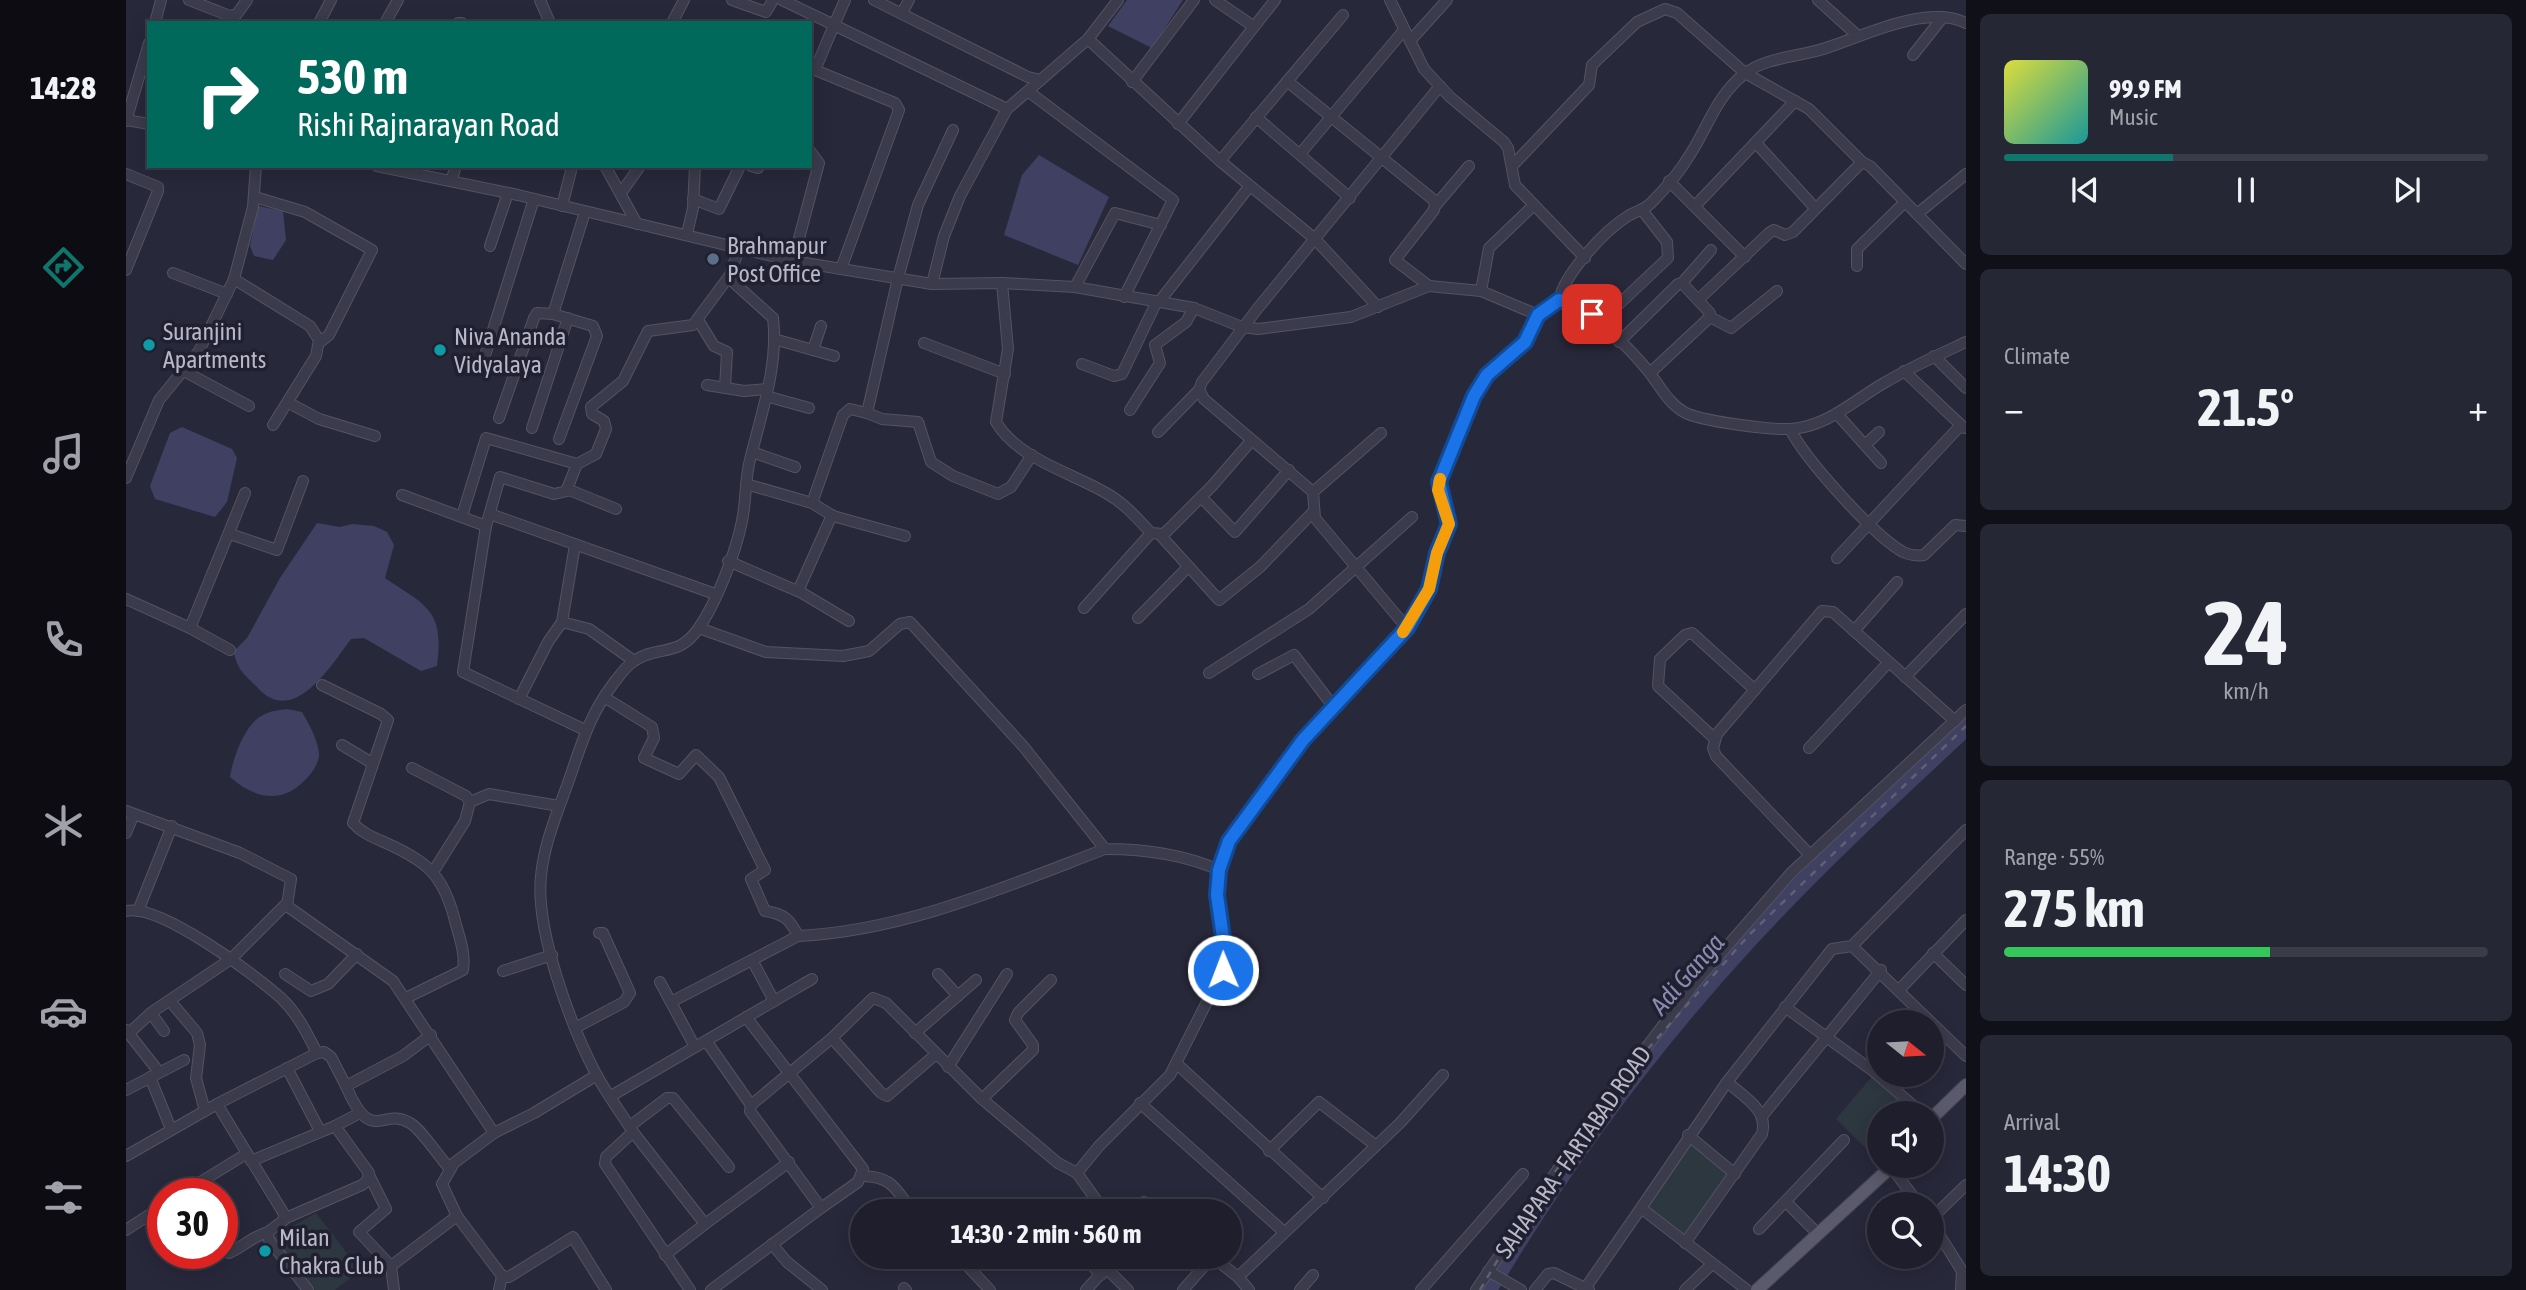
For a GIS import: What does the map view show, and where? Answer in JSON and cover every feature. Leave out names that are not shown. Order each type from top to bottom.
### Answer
[{"type":"main road","points":[[1944,1106],[1966,1085]]},
{"type":"main road","points":[[1757,1290],[1879,1178]]},
{"type":"street","points":[[156,21],[161,0]]},
{"type":"street","points":[[189,0],[230,16],[237,14],[247,0]]},
{"type":"street","points":[[320,21],[331,0]]},
{"type":"street","points":[[386,21],[398,0]]},
{"type":"street","points":[[540,0],[544,20]]},
{"type":"street","points":[[673,21],[684,0]]},
{"type":"street","points":[[732,0],[766,12],[773,0]]},
{"type":"street","points":[[782,0],[1007,109]]},
{"type":"street","points":[[812,77],[845,0]]},
{"type":"street","points":[[874,0],[1028,77],[1041,80]]},
{"type":"street","points":[[902,13],[909,0]]},
{"type":"street","points":[[1132,82],[1194,0]]},
{"type":"street","points":[[1215,0],[1253,26]]},
{"type":"street","points":[[1178,124],[1275,0]]},
{"type":"street","points":[[1390,0],[1424,69],[1498,135],[1508,148],[1515,185],[1585,258]]},
{"type":"street","points":[[1410,41],[1447,0]]},
{"type":"street","points":[[1818,0],[1858,36]]},
{"type":"street","points":[[932,284],[944,236],[960,196],[1007,109],[1088,39],[1115,1]]},
{"type":"street","points":[[1513,165],[1589,85],[1592,65],[1637,22],[1665,9],[1677,13],[1745,73],[1809,109],[1862,162],[1870,166],[1966,264]]},
{"type":"street","points":[[1220,161],[1343,15]]},
{"type":"street","points":[[1913,55],[1943,17]]},
{"type":"street","points":[[1077,1173],[1177,1064],[1201,1009],[1223,970],[1226,959],[1218,912],[1219,870],[1235,828],[1333,706],[1407,628],[1429,589],[1437,553],[1449,524],[1439,482],[1474,396],[1487,375],[1525,342],[1538,315],[1559,300],[1565,281],[1585,258],[1628,216],[1642,210],[1669,181],[1690,156],[1724,93],[1745,73],[1774,61],[1827,48],[1904,22],[1943,17],[1966,23]]},
{"type":"street","points":[[1300,155],[1404,30]]},
{"type":"street","points":[[1088,39],[1249,187],[1315,239],[1378,307]]},
{"type":"street","points":[[147,50],[126,121],[147,124]]},
{"type":"street","points":[[816,70],[895,103],[899,110],[841,269]]},
{"type":"street","points":[[1287,81],[1383,157],[1436,205]]},
{"type":"street","points":[[1158,432],[1199,390],[1242,327],[1440,86]]},
{"type":"street","points":[[1029,92],[1170,196],[1172,206],[1124,297]]},
{"type":"street","points":[[1695,206],[1795,101]]},
{"type":"street","points":[[1256,117],[1350,198]]},
{"type":"street","points":[[867,413],[918,205],[953,130]]},
{"type":"street","points":[[1756,144],[1815,208]]},
{"type":"street","points":[[793,261],[819,163],[812,154]]},
{"type":"street","points":[[1698,300],[1774,230],[1785,235],[1793,232],[1862,162]]},
{"type":"street","points":[[1429,286],[1395,260],[1469,166]]},
{"type":"street","points":[[126,478],[143,430],[159,400],[199,351],[234,279],[255,197],[256,168]]},
{"type":"street","points":[[398,168],[419,170],[451,181],[687,234],[793,261],[932,284],[1002,283],[1075,287],[1194,308],[1242,327],[1258,329],[1351,317],[1429,286],[1481,291],[1538,315]]},
{"type":"street","points":[[451,181],[455,168]]},
{"type":"street","points":[[606,168],[637,223]]},
{"type":"street","points":[[621,193],[639,168]]},
{"type":"street","points":[[687,234],[694,168]]},
{"type":"street","points":[[693,199],[719,209],[739,168]]},
{"type":"street","points":[[562,206],[571,171]]},
{"type":"street","points":[[126,174],[158,187],[158,191],[126,270]]},
{"type":"street","points":[[1917,214],[1966,174]]},
{"type":"street","points":[[1669,181],[1745,257]]},
{"type":"street","points":[[1082,364],[1114,376],[1122,374],[1158,302],[1249,187]]},
{"type":"street","points":[[490,246],[508,193]]},
{"type":"street","points":[[255,197],[305,212],[372,250],[329,335],[319,343]]},
{"type":"street","points":[[482,365],[534,199]]},
{"type":"street","points":[[1857,266],[1857,249],[1905,202]]},
{"type":"street","points":[[1481,291],[1489,248],[1534,205]]},
{"type":"street","points":[[1600,322],[1668,258],[1667,242],[1642,210]]},
{"type":"street","points":[[553,314],[585,212]]},
{"type":"street","points":[[1075,287],[1115,213],[1161,225]]},
{"type":"street","points":[[568,491],[568,481],[577,464],[596,454],[606,429],[604,421],[592,414],[591,407],[622,381],[644,335],[653,330],[686,328],[698,320],[730,275],[740,247]]},
{"type":"street","points":[[1619,342],[1682,283],[1712,250]]},
{"type":"street","points":[[173,273],[227,295]]},
{"type":"street","points":[[705,1224],[632,1129],[597,1075],[575,1027],[552,955],[540,895],[544,857],[585,730],[604,697],[634,661],[650,654],[678,649],[699,628],[742,523],[746,484],[766,392],[774,338],[773,318],[732,281],[730,275]]},
{"type":"street","points":[[234,279],[317,333],[319,343],[316,356],[273,425]]},
{"type":"street","points":[[1002,283],[1008,349],[996,422],[1002,433],[1032,455],[1107,493],[1127,507],[1219,600],[1260,567],[1313,512]]},
{"type":"street","points":[[1682,283],[1710,313],[1710,317],[1723,327],[1731,328],[1777,291]]},
{"type":"street","points":[[1559,300],[1581,306],[1600,322],[1650,373],[1669,400],[1692,416],[1790,429],[1837,414],[1904,371],[1966,342]]},
{"type":"street","points":[[1130,410],[1160,363],[1155,345],[1186,322],[1194,308]]},
{"type":"street","points":[[499,418],[537,313],[553,314],[593,326],[597,336],[559,439]]},
{"type":"street","points":[[1650,373],[1710,317]]},
{"type":"street","points":[[531,428],[568,318]]},
{"type":"street","points":[[698,320],[714,346],[727,352],[725,388]]},
{"type":"street","points":[[813,350],[821,326]]},
{"type":"street","points":[[774,338],[834,356]]},
{"type":"street","points":[[924,343],[1005,374]]},
{"type":"street","points":[[1934,356],[1966,388]]},
{"type":"street","points":[[182,370],[249,406]]},
{"type":"street","points":[[1837,558],[1963,428],[1904,371]]},
{"type":"street","points":[[707,385],[766,392],[809,408]]},
{"type":"street","points":[[1199,390],[1204,399],[1313,492],[1315,518],[1407,628]]},
{"type":"street","points":[[289,403],[319,419],[376,436]]},
{"type":"street","points":[[812,503],[843,415],[850,410],[882,419],[918,422],[931,462],[953,476],[998,494],[1011,488],[1032,455]]},
{"type":"street","points":[[1837,414],[1881,463]]},
{"type":"street","points":[[1790,429],[1806,454],[1871,524],[1902,551],[1920,556],[1929,552],[1955,525],[1966,526]]},
{"type":"street","points":[[1865,445],[1879,432]]},
{"type":"street","points":[[1313,492],[1381,433]]},
{"type":"street","points":[[462,516],[486,438],[577,464]]},
{"type":"street","points":[[1083,608],[1156,534],[1201,498],[1251,440]]},
{"type":"street","points":[[752,452],[796,467]]},
{"type":"street","points":[[1201,498],[1235,532],[1289,470]]},
{"type":"street","points":[[585,730],[463,672],[488,520],[500,477],[554,494],[568,491],[616,509]]},
{"type":"street","points":[[230,534],[277,550],[303,481]]},
{"type":"street","points":[[746,484],[812,503],[832,515],[905,536]]},
{"type":"street","points":[[190,628],[245,493]]},
{"type":"street","points":[[402,495],[462,516],[488,520],[575,545],[715,594]]},
{"type":"street","points":[[798,591],[832,515]]},
{"type":"street","points":[[1209,673],[1309,609],[1412,517]]},
{"type":"street","points":[[519,699],[548,642],[562,622],[575,545]]},
{"type":"street","points":[[728,561],[798,591],[849,621]]},
{"type":"street","points":[[1138,618],[1188,567]]},
{"type":"street","points":[[1854,631],[1897,582]]},
{"type":"street","points":[[126,599],[190,628],[230,650]]},
{"type":"street","points":[[1714,738],[1822,611],[1833,612],[1955,721]]},
{"type":"street","points":[[1905,677],[1966,614]]},
{"type":"street","points":[[562,622],[589,629],[634,661]]},
{"type":"street","points":[[699,628],[765,652],[843,656],[869,651],[900,624],[910,622],[1023,746],[1105,849]]},
{"type":"street","points":[[1755,690],[1692,633],[1685,635],[1660,659],[1658,687],[1714,738],[1716,756],[1810,855]]},
{"type":"street","points":[[1258,674],[1294,655],[1333,706]]},
{"type":"street","points":[[1809,748],[1888,663]]},
{"type":"street","points":[[322,685],[386,717],[385,731],[353,823],[359,831],[403,851],[433,872],[449,896],[462,945],[463,970],[406,998]]},
{"type":"street","points":[[604,697],[652,727],[654,738],[644,758],[679,774],[696,755],[719,777],[765,870],[751,879],[765,911],[780,914],[790,920],[798,936]]},
{"type":"street","name":"SAHAPARA - FARTABAD ROAD","points":[[1476,1290],[1494,1274],[1587,1126],[1686,994],[1810,855],[1966,710]]},
{"type":"street","points":[[342,745],[372,763]]},
{"type":"street","points":[[412,768],[466,796],[470,802],[466,821],[433,872]]},
{"type":"street","points":[[470,802],[489,794],[559,806]]},
{"type":"street","points":[[126,833],[130,812],[288,876],[291,886],[286,903],[231,959],[128,1031],[155,1074],[171,1129]]},
{"type":"street","points":[[138,911],[172,827]]},
{"type":"street","points":[[1535,1290],[1548,1274],[1554,1273],[1586,1289],[1688,1135],[1832,949],[1852,946],[1966,830]]},
{"type":"street","points":[[671,1002],[798,936],[871,928],[955,903],[1105,849],[1167,854],[1195,860],[1219,870]]},
{"type":"street","points":[[286,903],[292,911],[384,972],[406,998],[494,1133]]},
{"type":"street","points":[[126,911],[138,911],[179,927],[231,959],[282,999],[295,1014],[317,1052]]},
{"type":"street","points":[[1899,990],[1966,920]]},
{"type":"street","points":[[575,1027],[624,1002],[630,993],[603,933],[599,933]]},
{"type":"street","points":[[1852,946],[1881,970],[1915,1010]]},
{"type":"street","points":[[1933,953],[1966,985]]},
{"type":"street","points":[[285,974],[311,991],[328,985],[357,954]]},
{"type":"street","points":[[503,971],[552,955]]},
{"type":"street","points":[[752,960],[774,1001]]},
{"type":"street","points":[[1763,1115],[1881,970]]},
{"type":"street","points":[[938,974],[958,996]]},
{"type":"street","points":[[948,1067],[1007,974]]},
{"type":"street","points":[[611,1096],[812,979]]},
{"type":"street","points":[[915,1033],[976,980]]},
{"type":"street","points":[[982,1099],[1033,1050],[1033,1045],[1015,1020],[1051,980]]},
{"type":"street","points":[[660,982],[695,1047]]},
{"type":"street","points":[[821,1208],[750,1111],[751,1105],[790,1070],[832,1038],[873,998],[880,998],[886,1003],[935,1055],[982,1099],[1058,1163],[1077,1173],[1095,1199]]},
{"type":"street","points":[[170,1001],[197,1034],[200,1045],[196,1078],[205,1111]]},
{"type":"street","points":[[1785,1007],[1867,1062]]},
{"type":"street","points":[[151,1013],[164,1031]]},
{"type":"street","points":[[746,1017],[790,1070],[863,1169],[863,1176]]},
{"type":"street","points":[[346,1086],[402,1056],[431,1035]]},
{"type":"street","points":[[1944,1037],[1966,1056]]},
{"type":"street","points":[[832,1038],[881,1093],[887,1096],[935,1055]]},
{"type":"street","points":[[709,1045],[751,1105]]},
{"type":"street","points":[[126,1156],[217,1104],[317,1052],[324,1052],[331,1057],[360,1113],[377,1123],[395,1120],[412,1124],[450,1169]]},
{"type":"street","points":[[126,1090],[184,1060]]},
{"type":"street","points":[[1177,1064],[1322,1198]]},
{"type":"street","points":[[287,1068],[320,1131]]},
{"type":"street","points":[[597,1075],[534,1113],[494,1133],[450,1169],[442,1184],[457,1216],[502,1276],[509,1277],[573,1237],[606,1290]]},
{"type":"street","points":[[1238,1277],[1400,1123],[1443,1075]]},
{"type":"street","points":[[1685,1243],[1762,1134],[1765,1124],[1763,1115],[1727,1082]]},
{"type":"street","points":[[1895,1087],[1910,1101]]},
{"type":"street","points":[[690,1290],[605,1164],[606,1157],[667,1098],[673,1098],[729,1167]]},
{"type":"street","points":[[1269,1151],[1319,1102],[1375,1145]]},
{"type":"street","points":[[217,1104],[286,1218]]},
{"type":"street","points":[[1140,1104],[1284,1232]]},
{"type":"street","points":[[210,1178],[248,1157],[335,1126],[360,1113]]},
{"type":"street","points":[[335,1126],[370,1177],[386,1209],[359,1232],[391,1266],[394,1290]]},
{"type":"street","points":[[1688,1135],[1735,1174]]},
{"type":"street","points":[[1759,1229],[1843,1140]]},
{"type":"street","points":[[665,1255],[789,1162]]},
{"type":"street","points":[[1421,1290],[1523,1174]]},
{"type":"street","points":[[711,1290],[863,1176],[880,1176],[891,1182],[904,1199]]},
{"type":"street","points":[[238,1248],[268,1232],[286,1218],[362,1185],[370,1177]]},
{"type":"street","points":[[1944,1206],[1966,1185]]},
{"type":"street","points":[[1786,1202],[1817,1233]]},
{"type":"street","points":[[1641,1208],[1747,1290]]},
{"type":"street","points":[[126,1230],[147,1216]]},
{"type":"street","points":[[391,1266],[457,1216]]},
{"type":"street","points":[[268,1232],[269,1240],[308,1290]]},
{"type":"street","points":[[1944,1242],[1962,1271],[1961,1290]]},
{"type":"street","points":[[772,1244],[787,1262],[822,1290]]},
{"type":"street","points":[[1685,1290],[1712,1264]]},
{"type":"street","points":[[970,1269],[990,1290]]},
{"type":"street","points":[[1100,1269],[1128,1290]]},
{"type":"street","points":[[1086,1290],[1106,1269]]},
{"type":"street","points":[[1183,1290],[1203,1269]]},
{"type":"street","points":[[1228,1269],[1249,1290]]},
{"type":"street","points":[[1494,1274],[1521,1290]]},
{"type":"street","points":[[1300,1290],[1313,1275]]},
{"type":"street","points":[[499,1290],[502,1276]]},
{"type":"shaded area","points":[[1867,1082],[1867,1087],[1889,1087],[1904,1101],[1867,1101],[1867,1149],[1836,1119]]},
{"type":"shaded area","points":[[1689,1141],[1732,1176],[1685,1239],[1644,1208]]},
{"type":"shaded area","points":[[316,1213],[360,1270],[335,1290],[315,1290],[272,1238]]},
{"type":"water","points":[[1127,0],[1183,0],[1152,48],[1108,26]]},
{"type":"water","points":[[1039,155],[1109,197],[1078,265],[1004,235],[1022,175]]},
{"type":"water","points":[[258,206],[283,211],[286,240],[273,260],[254,256],[250,246]]},
{"type":"water","points":[[182,427],[232,449],[237,458],[227,502],[215,517],[155,499],[150,486],[170,433]]},
{"type":"water","points":[[317,523],[340,527],[352,524],[374,526],[387,532],[394,545],[385,578],[430,612],[438,633],[437,666],[421,671],[364,638],[351,639],[310,689],[284,701],[271,698],[242,671],[234,651],[247,638],[280,578]]},
{"type":"water","points":[[287,709],[302,712],[315,738],[319,757],[317,764],[298,787],[279,795],[259,794],[230,777],[234,760],[246,732],[258,718],[270,712]]},
{"type":"waterway","name":"Adi Ganga","points":[[1488,1290],[1578,1151],[1678,1020],[1802,883],[1966,727]]},
{"type":"railway","points":[[1480,1290],[1526,1212],[1630,1069],[1750,934],[1966,726]]},
{"type":"slow traffic","points":[[1403,632],[1429,589],[1437,553],[1449,524],[1438,490],[1440,479]]},
{"type":"place","name":"Brahmapur Post Office","points":[[713,259]]},
{"type":"place","name":"Suranjini Apartments","points":[[149,345]]},
{"type":"place","name":"Niva Ananda Vidyalaya","points":[[440,350]]},
{"type":"place","name":"Milan Chakra Club","points":[[265,1251]]},
{"type":"route","points":[[1223,970],[1226,959],[1217,895],[1219,870],[1229,841],[1235,828],[1277,778],[1303,740],[1407,628],[1429,589],[1437,553],[1449,524],[1438,490],[1439,482],[1480,383],[1525,342],[1538,315],[1545,313],[1559,300],[1572,302],[1592,314]]}]
